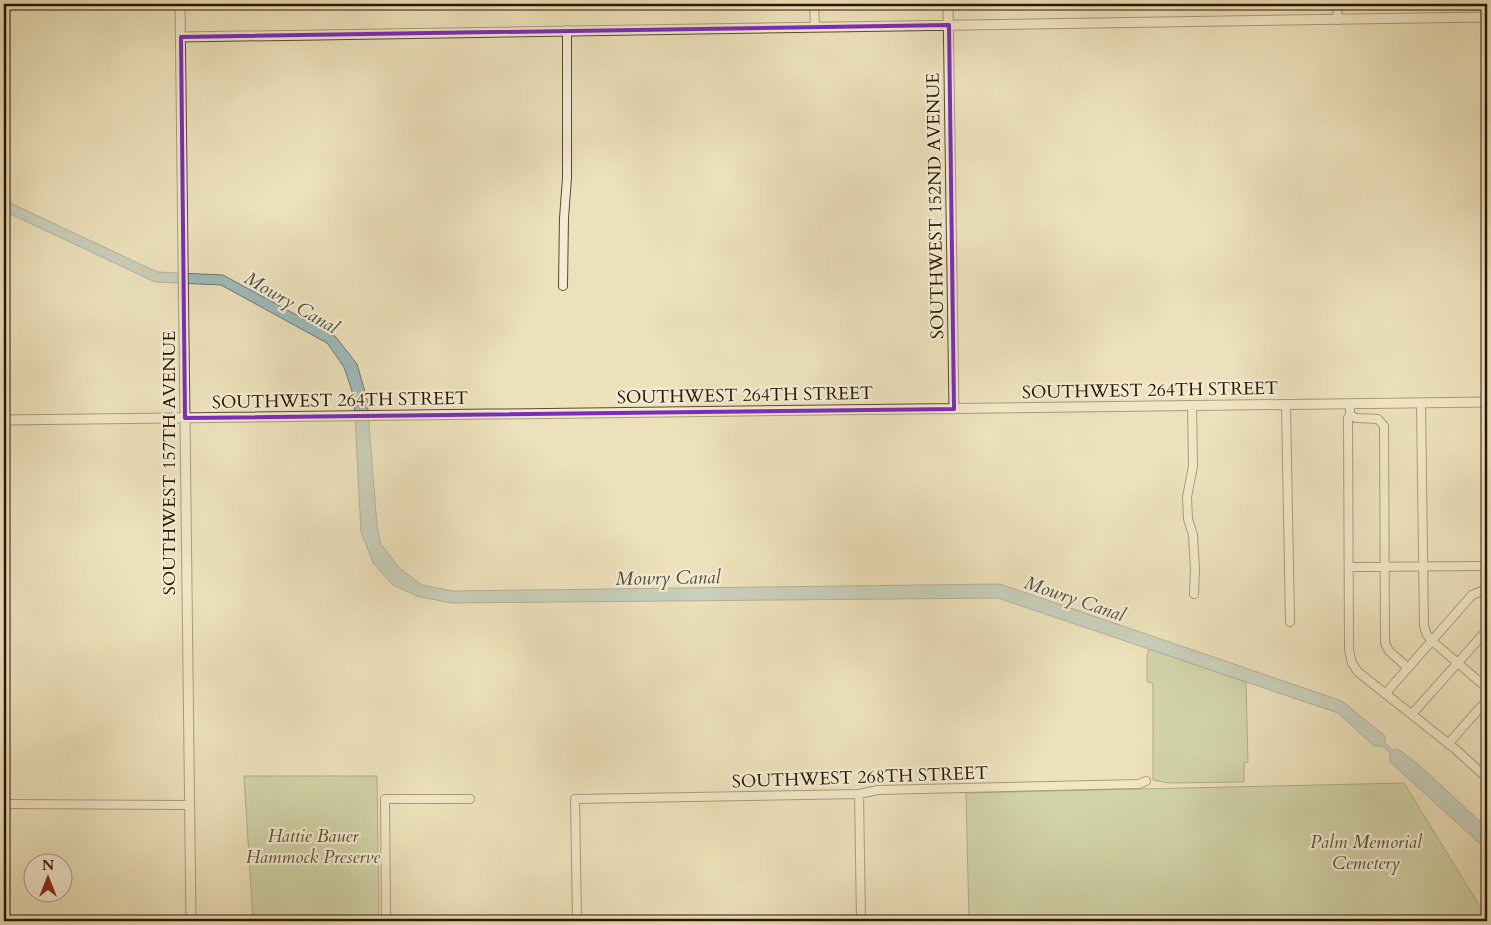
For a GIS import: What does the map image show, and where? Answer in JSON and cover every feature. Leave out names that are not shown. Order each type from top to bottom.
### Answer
[{"type":"street","name":"SOUTHWEST 157TH AVENUE","points":[[180,4],[191,921]]},
{"type":"street","points":[[814,4],[814,28]]},
{"type":"street","name":"SOUTHWEST 152ND AVENUE","points":[[948,4],[954,408]]},
{"type":"street","points":[[1337,4],[1338,20]]},
{"type":"street","points":[[181,37],[1487,17]]},
{"type":"street","points":[[563,286],[564,218],[567,178],[567,30]]},
{"type":"street","name":"SOUTHWEST 264TH STREET","points":[[4,420],[1487,402]]},
{"type":"street","points":[[1421,403],[1423,622],[1426,632],[1432,640],[1487,688]]},
{"type":"street","points":[[1350,404],[1350,415],[1348,418],[1349,650],[1351,660],[1358,672],[1486,774]]},
{"type":"street","points":[[1286,405],[1290,622]]},
{"type":"street","points":[[1192,406],[1193,466],[1187,497],[1188,519],[1193,535],[1194,594]]},
{"type":"street","points":[[1350,415],[1356,418],[1378,419],[1384,426],[1385,643],[1389,651],[1408,668]]},
{"type":"street","points":[[1349,567],[1487,566]]},
{"type":"street","points":[[1385,694],[1472,595],[1487,589]]},
{"type":"street","points":[[1412,714],[1487,630]]},
{"type":"street","points":[[1448,744],[1487,700]]},
{"type":"street","name":"SOUTHWEST 268TH STREET","points":[[577,921],[575,799],[859,794],[878,790],[1139,784],[1146,781]]},
{"type":"street","points":[[830,921],[860,921],[859,794]]},
{"type":"street","points":[[386,921],[385,799],[470,799]]},
{"type":"street","points":[[4,804],[189,805]]},
{"type":"highlighted area","points":[[949,25],[954,409],[185,418],[181,37]]},
{"type":"green space","points":[[1149,649],[1246,682],[1248,762],[1244,763],[1244,782],[1169,783],[1153,780],[1153,683],[1147,682],[1147,656]]},
{"type":"green space","name":"Hattie Bauer Hammock Preserve","points":[[244,776],[377,776],[379,921],[253,921]]},
{"type":"green space","name":"Palm Memorial Cemetery","points":[[1404,783],[1487,918],[1487,921],[969,921],[966,793]]},
{"type":"water","points":[[4,200],[157,272],[223,275],[335,336],[357,364],[367,399],[377,526],[381,544],[399,568],[422,585],[453,591],[1000,584],[1342,701],[1385,736],[1385,743],[1392,750],[1398,749],[1419,765],[1487,828],[1487,850],[1390,762],[1390,752],[1382,746],[1374,746],[1338,713],[998,598],[451,603],[417,596],[393,585],[373,563],[361,532],[354,397],[344,367],[327,343],[221,285],[155,282],[4,211]]},
{"type":"water label","name":"Mowry Canal","points":[[292,302]]},
{"type":"water label","name":"Mowry Canal","points":[[668,577]]},
{"type":"water label","name":"Mowry Canal","points":[[1075,598]]}]
